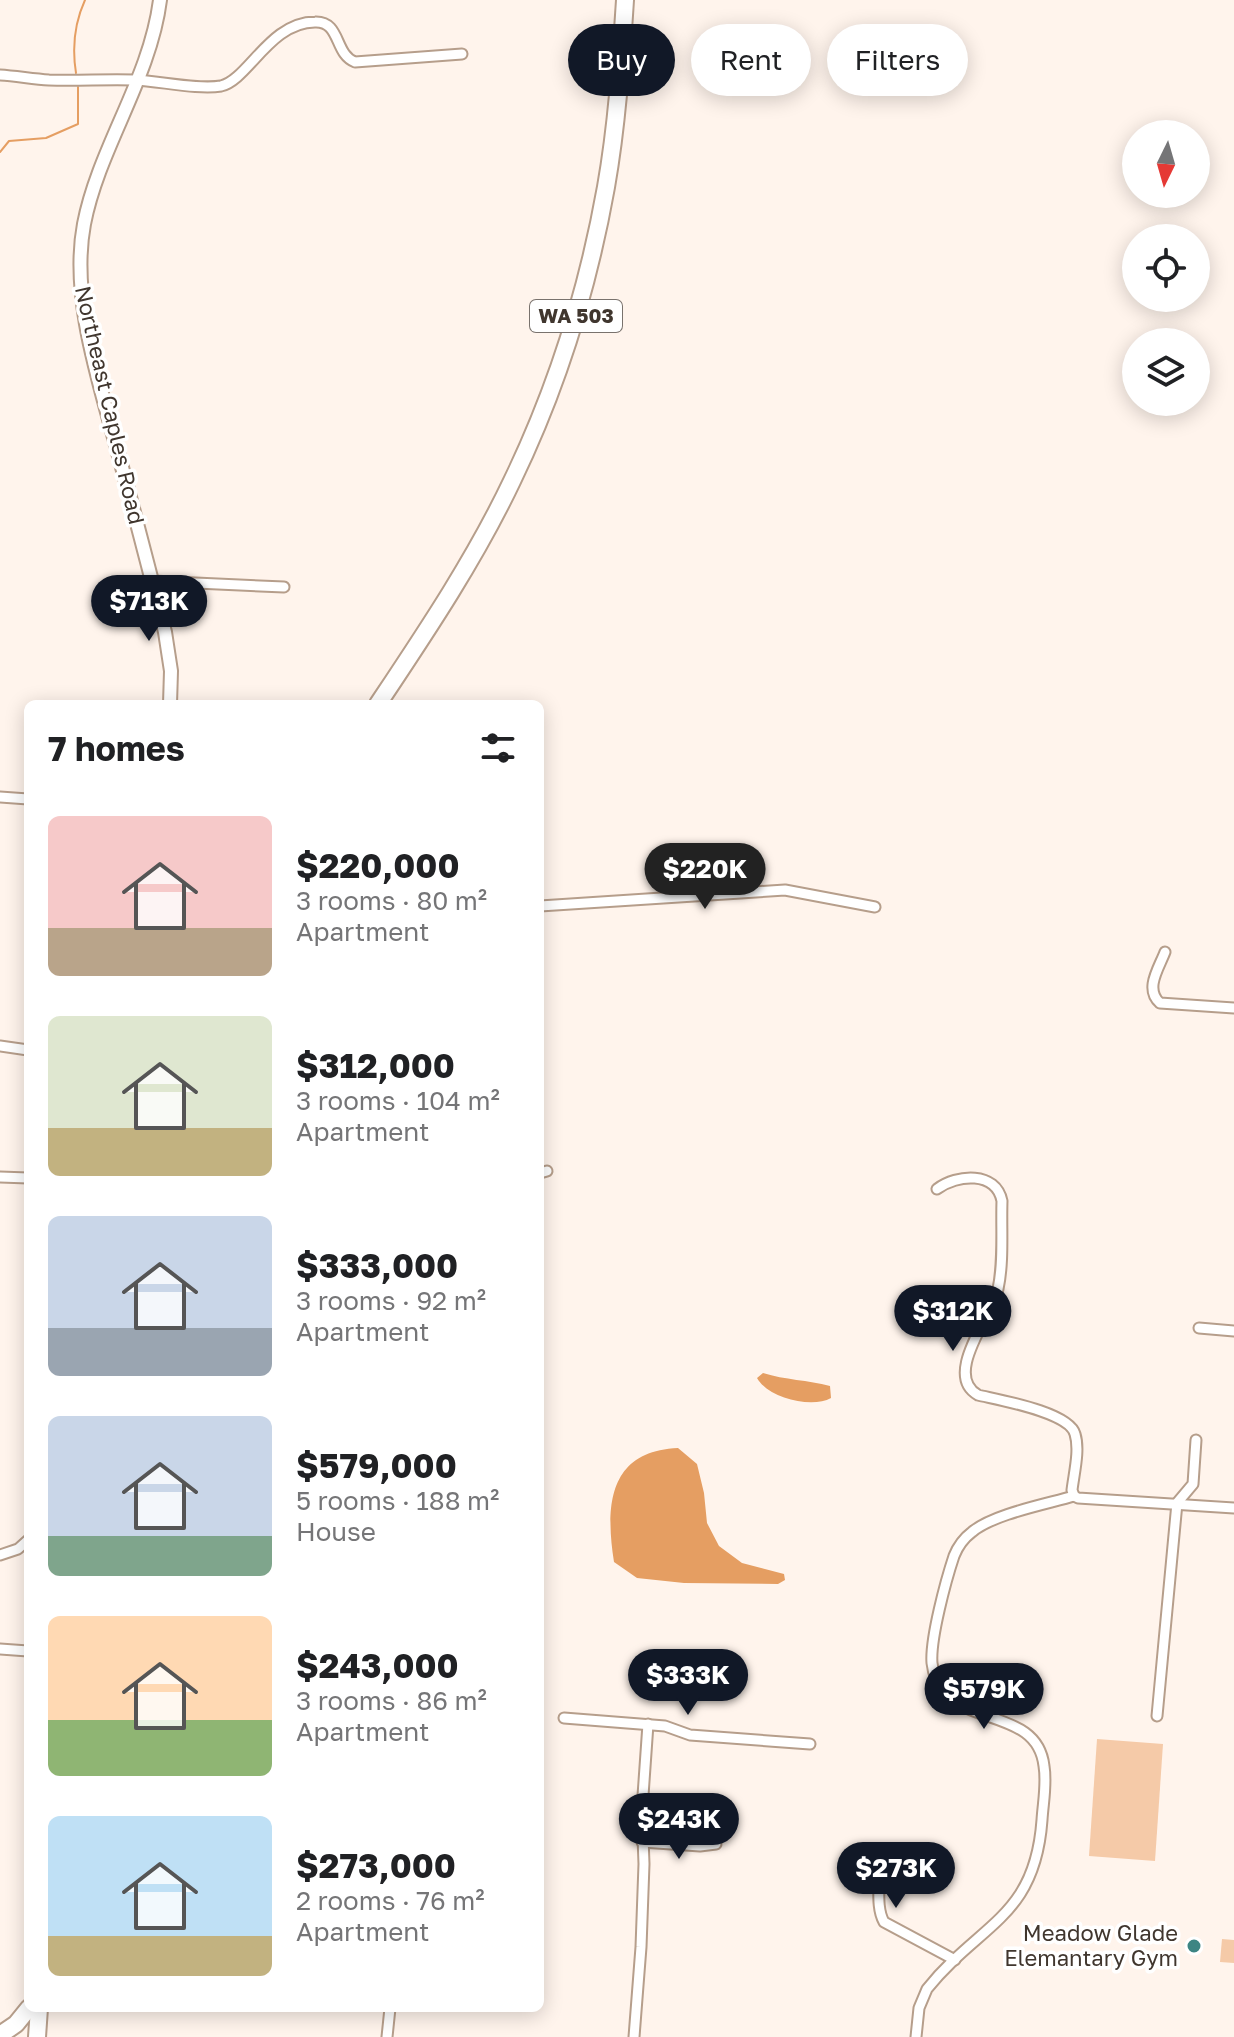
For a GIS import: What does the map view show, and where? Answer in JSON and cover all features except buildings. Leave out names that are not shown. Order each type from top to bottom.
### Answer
[{"type":"highway","name":"WA 503","points":[[381,700],[442,605],[513,480],[573,326],[606,186],[615,127],[625,0]]},
{"type":"highway","points":[[0,2035],[16,2024],[26,2012]]},
{"type":"highway","points":[[37,2037],[39,2012]]},
{"type":"main road","name":"Northeast Caples Road","points":[[160,0],[153,32],[90,198],[81,243],[80,277],[101,388],[169,653],[170,700]]},
{"type":"street","points":[[0,75],[48,80],[136,80],[222,86],[236,77],[280,35],[314,22],[329,25],[342,53],[355,62],[462,54]]},
{"type":"street","points":[[152,581],[284,587]]},
{"type":"street","points":[[0,797],[24,799]]},
{"type":"street","points":[[544,906],[785,890],[875,907]]},
{"type":"street","points":[[1165,952],[1152,985],[1155,999],[1160,1003],[1234,1008]]},
{"type":"street","points":[[0,1046],[24,1049]]},
{"type":"street","points":[[0,1177],[24,1178]]},
{"type":"street","points":[[937,1189],[957,1179],[982,1179],[993,1183],[999,1191],[1002,1201],[999,1286],[965,1368],[965,1379],[969,1388],[978,1395],[1054,1415],[1070,1425],[1076,1437],[1074,1496]]},
{"type":"street","points":[[1199,1328],[1234,1331]]},
{"type":"street","points":[[1157,1716],[1177,1503],[1193,1484],[1196,1440]]},
{"type":"street","points":[[916,2037],[921,1998],[930,1985],[1009,1909],[1031,1877],[1040,1844],[1045,1774],[1042,1756],[1032,1739],[1009,1723],[963,1707],[944,1693],[937,1681],[933,1651],[954,1556],[966,1537],[986,1523],[1074,1496],[1234,1508]]},
{"type":"street","points":[[0,1555],[24,1544]]},
{"type":"street","points":[[0,1649],[24,1651]]},
{"type":"street","points":[[564,1718],[665,1726],[690,1735],[810,1744]]},
{"type":"street","points":[[634,2037],[641,1947],[642,1810],[648,1724]]},
{"type":"street","points":[[642,1842],[700,1846],[716,1844]]},
{"type":"street","points":[[878,1864],[880,1912],[884,1922],[955,1960]]},
{"type":"street","points":[[387,2037],[390,2012]]},
{"type":"green space","points":[[1097,1739],[1163,1744],[1155,1861],[1089,1856]]},
{"type":"green space","points":[[1222,1939],[1234,1940],[1234,1963],[1220,1962]]},
{"type":"shaded area","points":[[763,1373],[830,1386],[831,1398],[802,1402],[780,1396],[757,1378]]},
{"type":"shaded area","points":[[678,1448],[697,1464],[707,1523],[719,1546],[742,1563],[784,1574],[785,1580],[778,1584],[684,1583],[637,1578],[614,1562],[610,1521],[612,1502],[625,1470],[655,1451]]},
{"type":"waterway","points":[[76,73],[75,36],[85,0]]},
{"type":"waterway","points":[[0,152],[9,141],[46,138],[78,124],[78,87]]},
{"type":"place","name":"Meadow Glade Elemantary Gym","points":[[1194,1946]]}]
